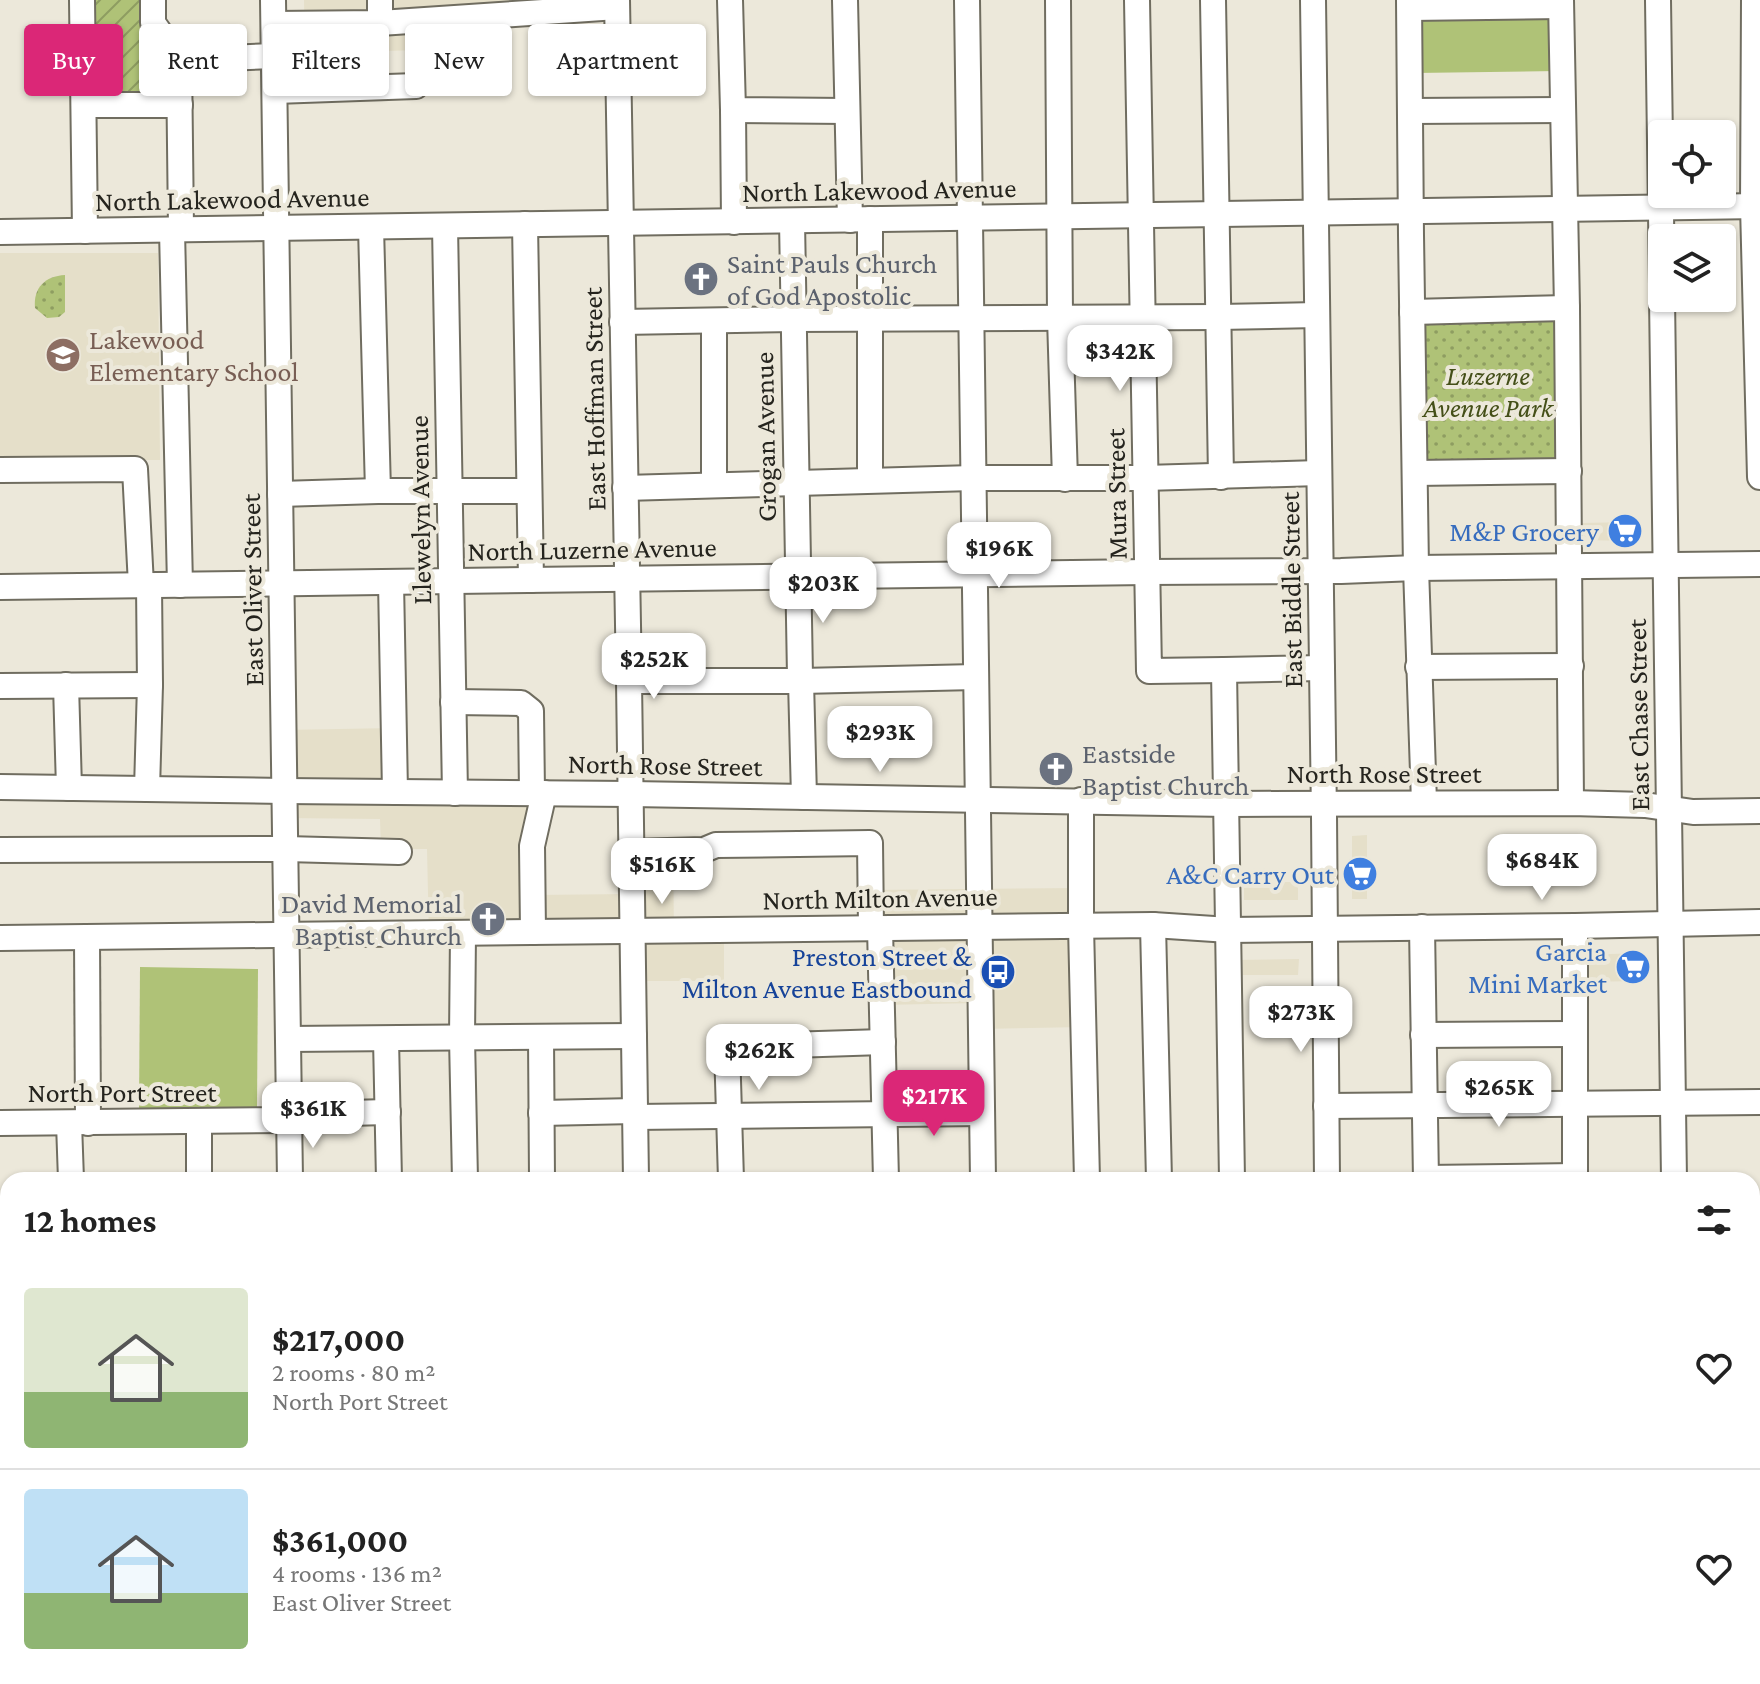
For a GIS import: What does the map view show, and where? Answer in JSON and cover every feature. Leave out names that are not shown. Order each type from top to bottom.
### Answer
[{"type":"street","points":[[82,0],[85,231]]},
{"type":"street","points":[[153,0],[154,24]]},
{"type":"street","points":[[730,0],[734,222]]},
{"type":"street","points":[[845,0],[847,111],[871,319],[870,480]]},
{"type":"street","points":[[967,0],[983,1172]]},
{"type":"street","points":[[1058,0],[1060,318],[1065,479]]},
{"type":"street","name":"Mura Street","points":[[1137,0],[1149,671],[1224,670]]},
{"type":"street","points":[[1213,0],[1221,477]]},
{"type":"street","name":"East Biddle Street","points":[[1313,0],[1327,1172]]},
{"type":"street","points":[[1658,0],[1660,120]]},
{"type":"street","points":[[1754,0],[1760,477]]},
{"type":"street","points":[[274,12],[617,3]]},
{"type":"street","name":"East Hoffman Street","points":[[617,3],[636,1172]]},
{"type":"street","points":[[1424,802],[1416,568],[1410,4],[1561,3],[1571,803]]},
{"type":"street","points":[[180,96],[176,230],[180,585]]},
{"type":"street","name":"East Oliver Street","points":[[275,96],[290,1172]]},
{"type":"street","points":[[84,105],[180,105]]},
{"type":"street","points":[[733,110],[847,111]]},
{"type":"street","points":[[1411,111],[1562,110]]},
{"type":"street","name":"North Lakewood Avenue","points":[[1736,206],[1757,206]]},
{"type":"street","points":[[1661,208],[1661,224]]},
{"type":"street","name":"North Lakewood Avenue","points":[[0,232],[1661,208]]},
{"type":"street","name":"Grogan Avenue","points":[[792,221],[804,797]]},
{"type":"street","points":[[525,224],[531,580]]},
{"type":"street","name":"Llewelyn Avenue","points":[[445,226],[455,793]]},
{"type":"street","points":[[371,227],[378,491]]},
{"type":"street","points":[[1412,312],[1567,308]]},
{"type":"street","name":"East Chase Street","points":[[1662,312],[1674,1172]]},
{"type":"street","points":[[622,322],[1317,315]]},
{"type":"street","points":[[714,321],[714,485]]},
{"type":"street","points":[[0,470],[135,469],[150,685],[147,789]]},
{"type":"street","points":[[1415,473],[1569,471]]},
{"type":"street","points":[[625,488],[870,480],[1221,477],[1319,473]]},
{"type":"street","points":[[280,494],[529,491]]},
{"type":"street","name":"North Luzerne Avenue","points":[[0,587],[1760,564]]},
{"type":"street","points":[[391,582],[395,792]]},
{"type":"street","points":[[1418,667],[1571,666]]},
{"type":"street","points":[[1232,1172],[1224,670],[1322,668]]},
{"type":"street","points":[[629,681],[976,677]]},
{"type":"street","points":[[66,685],[69,788]]},
{"type":"street","points":[[0,686],[150,685]]},
{"type":"street","points":[[453,702],[521,703],[531,711],[538,793],[532,846],[533,932]]},
{"type":"street","name":"North Rose Street","points":[[0,787],[1227,804],[1571,803],[1645,805],[1693,812],[1760,811]]},
{"type":"street","points":[[1081,800],[1087,1172]]},
{"type":"street","points":[[631,852],[704,850],[716,845],[870,843],[883,1042],[886,1172]]},
{"type":"street","points":[[0,850],[286,849],[399,852]]},
{"type":"street","name":"North Milton Avenue","points":[[0,938],[1153,925],[1229,930],[1760,922]]},
{"type":"street","points":[[1153,925],[1159,1172]]},
{"type":"street","points":[[1575,926],[1575,1172]]},
{"type":"street","points":[[1422,927],[1426,1172]]},
{"type":"street","points":[[463,933],[465,1172]]},
{"type":"street","points":[[72,1172],[78,1123],[87,937]]},
{"type":"street","points":[[1423,1035],[1574,1034]]},
{"type":"street","points":[[288,1039],[634,1036]]},
{"type":"street","points":[[541,1037],[542,1172]]},
{"type":"street","points":[[386,1039],[389,1172]]},
{"type":"street","points":[[731,1172],[727,1047],[883,1042]]},
{"type":"street","points":[[1326,1106],[1760,1102]]},
{"type":"street","name":"North Port Street","points":[[0,1123],[289,1120],[308,1114],[388,1112]]},
{"type":"street","points":[[541,1113],[729,1117],[982,1113]]},
{"type":"street","points":[[199,1122],[199,1172]]},
{"type":"shaded area","points":[[304,0],[589,0],[461,24],[405,24],[405,50],[389,51],[389,24],[304,24]]},
{"type":"shaded area","points":[[0,253],[158,253],[160,460],[0,460]]},
{"type":"shaded area","points":[[1633,522],[1633,541],[1580,540],[1580,523]]},
{"type":"shaded area","points":[[395,728],[395,792],[546,792],[533,895],[631,894],[631,847],[673,848],[674,934],[724,934],[724,981],[634,981],[632,936],[429,938],[427,849],[381,849],[380,819],[285,818],[283,730]]},
{"type":"shaded area","name":"A&C Carry Out","points":[[1367,835],[1367,899],[1352,899],[1352,836]]},
{"type":"shaded area","points":[[1244,882],[1298,882],[1298,900],[1244,900]]},
{"type":"shaded area","points":[[1081,888],[1084,1027],[978,1029],[977,1003],[881,1005],[870,890]]},
{"type":"shaded area","points":[[1642,953],[1643,981],[1578,982],[1578,955]]},
{"type":"shaded area","points":[[1299,959],[1298,975],[1234,975],[1233,960]]},
{"type":"green space","points":[[91,0],[144,0],[153,24],[139,24],[139,95],[123,96],[123,24],[91,24]]},
{"type":"green space","points":[[1557,11],[1557,71],[1415,73],[1414,12]]},
{"type":"green space","points":[[65,275],[65,312],[59,317],[47,318],[35,308],[38,289],[46,281]]},
{"type":"green space","name":"Luzerne Avenue Park","points":[[1557,315],[1560,466],[1418,468],[1417,316]]},
{"type":"green space","points":[[140,967],[258,969],[257,1110],[139,1109]]},
{"type":"place","name":"Saint Pauls Church of God Apostolic","points":[[701,279]]},
{"type":"place","name":"Lakewood Elementary School","points":[[63,355]]},
{"type":"place","name":"M&P Grocery","points":[[1625,531]]},
{"type":"place","name":"Eastside Baptist Church","points":[[1056,769]]},
{"type":"place","name":"A&C Carry Out","points":[[1360,874]]},
{"type":"place","name":"David Memorial Baptist Church","points":[[488,919]]},
{"type":"place","name":"Garcia Mini Market","points":[[1633,967]]},
{"type":"place","name":"Preston Street & Milton Avenue Eastbound","points":[[998,972]]}]
